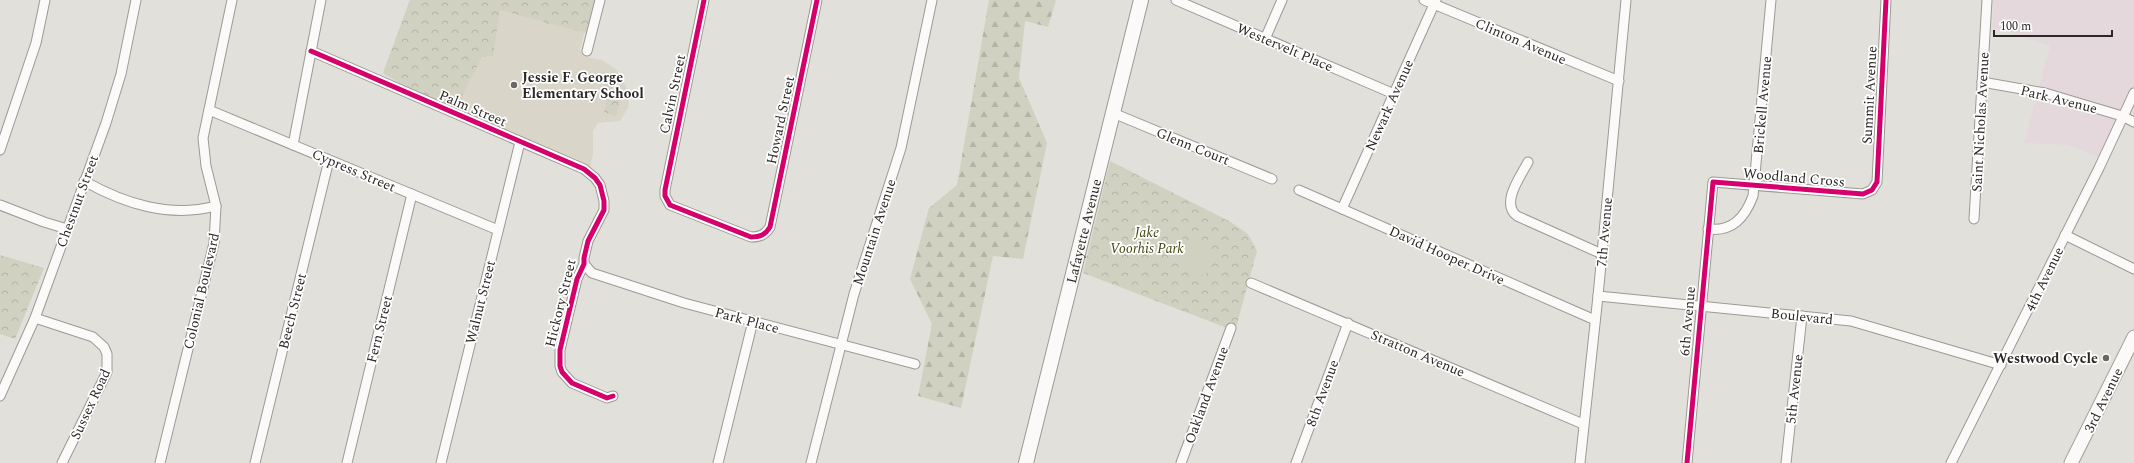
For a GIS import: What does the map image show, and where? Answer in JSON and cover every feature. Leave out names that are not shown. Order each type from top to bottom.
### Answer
[{"type":"main road","name":"Lafayette Avenue","points":[[1026,463],[1141,0]]},
{"type":"main road","name":"3rd Avenue","points":[[2071,463],[2134,337]]},
{"type":"street","points":[[0,150],[36,44],[45,0]]},
{"type":"street","name":"Chestnut Street","points":[[0,396],[35,318],[114,99],[136,0]]},
{"type":"street","name":"Colonial Boulevard","points":[[160,463],[214,243],[216,206],[204,153],[204,131],[232,0]]},
{"type":"street","points":[[293,145],[321,0]]},
{"type":"street","points":[[587,51],[600,0]]},
{"type":"street","name":"Calvin Street","points":[[704,0],[665,194],[670,205],[751,237],[757,237]]},
{"type":"street","name":"Howard Street","points":[[757,237],[766,232],[770,227],[817,0]]},
{"type":"street","name":"Mountain Avenue","points":[[811,463],[865,257],[901,148],[932,0]]},
{"type":"street","name":"Westervelt Place","points":[[1176,0],[1394,94]]},
{"type":"street","points":[[1265,39],[1282,0]]},
{"type":"street","name":"Clinton Avenue","points":[[1424,0],[1435,2],[1619,81]]},
{"type":"street","name":"7th Avenue","points":[[1580,463],[1598,296],[1626,0]]},
{"type":"street","name":"Summit Avenue","points":[[1872,190],[1877,182],[1886,0]]},
{"type":"street","name":"Saint Nicholas Avenue","points":[[1974,219],[1987,0]]},
{"type":"street","name":"Brickell Avenue","points":[[1708,229],[1723,229],[1738,222],[1748,208],[1754,185],[1768,1]]},
{"type":"street","name":"Newark Avenue","points":[[1342,209],[1435,2]]},
{"type":"street","name":"Palm Street","points":[[311,51],[589,172],[600,185],[603,193],[604,208]]},
{"type":"street","name":"Park Avenue","points":[[1982,82],[2045,93],[2122,116],[2134,122]]},
{"type":"street","name":"4th Avenue","points":[[1951,463],[2001,365],[2134,93]]},
{"type":"street","name":"Cypress Street","points":[[209,110],[498,230]]},
{"type":"street","name":"Glenn Court","points":[[1114,113],[1272,179]]},
{"type":"street","name":"Walnut Street","points":[[441,463],[520,142]]},
{"type":"street","name":"Beech Street","points":[[255,463],[329,160]]},
{"type":"street","points":[[1528,162],[1510,200],[1511,210],[1517,216],[1602,254]]},
{"type":"street","points":[[84,181],[118,198],[157,209],[190,211],[216,206]]},
{"type":"street","name":"Woodland Cross","points":[[1713,182],[1862,194],[1872,190]]},
{"type":"street","name":"6th Avenue","points":[[1687,463],[1713,182]]},
{"type":"street","name":"David Hooper Drive","points":[[1299,190],[1595,320]]},
{"type":"street","name":"Fern Street","points":[[347,463],[412,194]]},
{"type":"street","points":[[0,205],[44,222],[67,228]]},
{"type":"street","name":"Hickory Street","points":[[604,208],[601,219],[588,241],[584,264],[577,279],[560,350],[560,366],[562,372],[572,383],[607,398],[613,396]]},
{"type":"street","points":[[2065,235],[2134,269]]},
{"type":"street","name":"Park Place","points":[[584,264],[592,273],[684,303],[915,364]]},
{"type":"street","name":"Stratton Avenue","points":[[1251,283],[1583,424]]},
{"type":"street","name":"Boulevard","points":[[1598,296],[1851,320],[2001,365]]},
{"type":"street","name":"5th Avenue","points":[[1786,463],[1802,316]]},
{"type":"street","name":"Sussex Road","points":[[35,318],[93,337],[104,347],[108,354],[107,372],[62,463]]},
{"type":"street","points":[[718,463],[753,321]]},
{"type":"street","name":"8th Avenue","points":[[1296,463],[1348,323]]},
{"type":"street","name":"Oakland Avenue","points":[[1180,463],[1231,328]]},
{"type":"shaded area","name":"Jessie F. George Elementary School","points":[[410,0],[591,0],[580,51],[586,57],[602,60],[616,69],[628,90],[629,99],[628,108],[620,121],[598,123],[593,131],[593,155],[589,172],[459,116],[383,73]]},
{"type":"shaded area","points":[[1993,0],[2134,0],[2134,114],[2121,108],[2098,157],[2068,145],[2024,143],[2050,46],[1993,27]]},
{"type":"green space","points":[[410,0],[599,0],[594,35],[556,25],[546,24],[545,22],[500,10],[493,56],[482,57],[452,115],[383,73]]},
{"type":"green space","points":[[989,0],[1056,0],[1048,27],[1025,21],[1019,78],[1047,143],[1023,259],[993,256],[961,408],[918,396],[932,324],[910,279],[929,208],[957,185]]},
{"type":"green space","points":[[604,71],[613,76],[614,87],[621,98],[616,116],[604,112],[608,94],[599,76]]},
{"type":"green space","name":"Jake Voorhis Park","points":[[1110,161],[1229,221],[1248,234],[1257,251],[1235,331],[1083,273]]},
{"type":"green space","points":[[1179,237],[1215,254],[1205,276],[1168,259]]},
{"type":"green space","points":[[0,255],[44,268],[15,339],[0,334]]},
{"type":"cycle path","points":[[704,0],[665,196],[670,205],[751,237],[762,235],[770,227],[817,0]]},
{"type":"cycle path","points":[[1687,463],[1713,182],[1863,194],[1872,190],[1877,182],[1886,0]]},
{"type":"cycle path","points":[[311,51],[584,169],[595,178],[600,185],[604,201],[604,210],[588,241],[584,264],[577,279],[560,350],[560,366],[562,372],[572,383],[607,398],[613,396]]},
{"type":"place","name":"Jessie F. George Elementary School","points":[[514,85]]},
{"type":"place","name":"Westwood Cycle","points":[[2106,358]]}]
